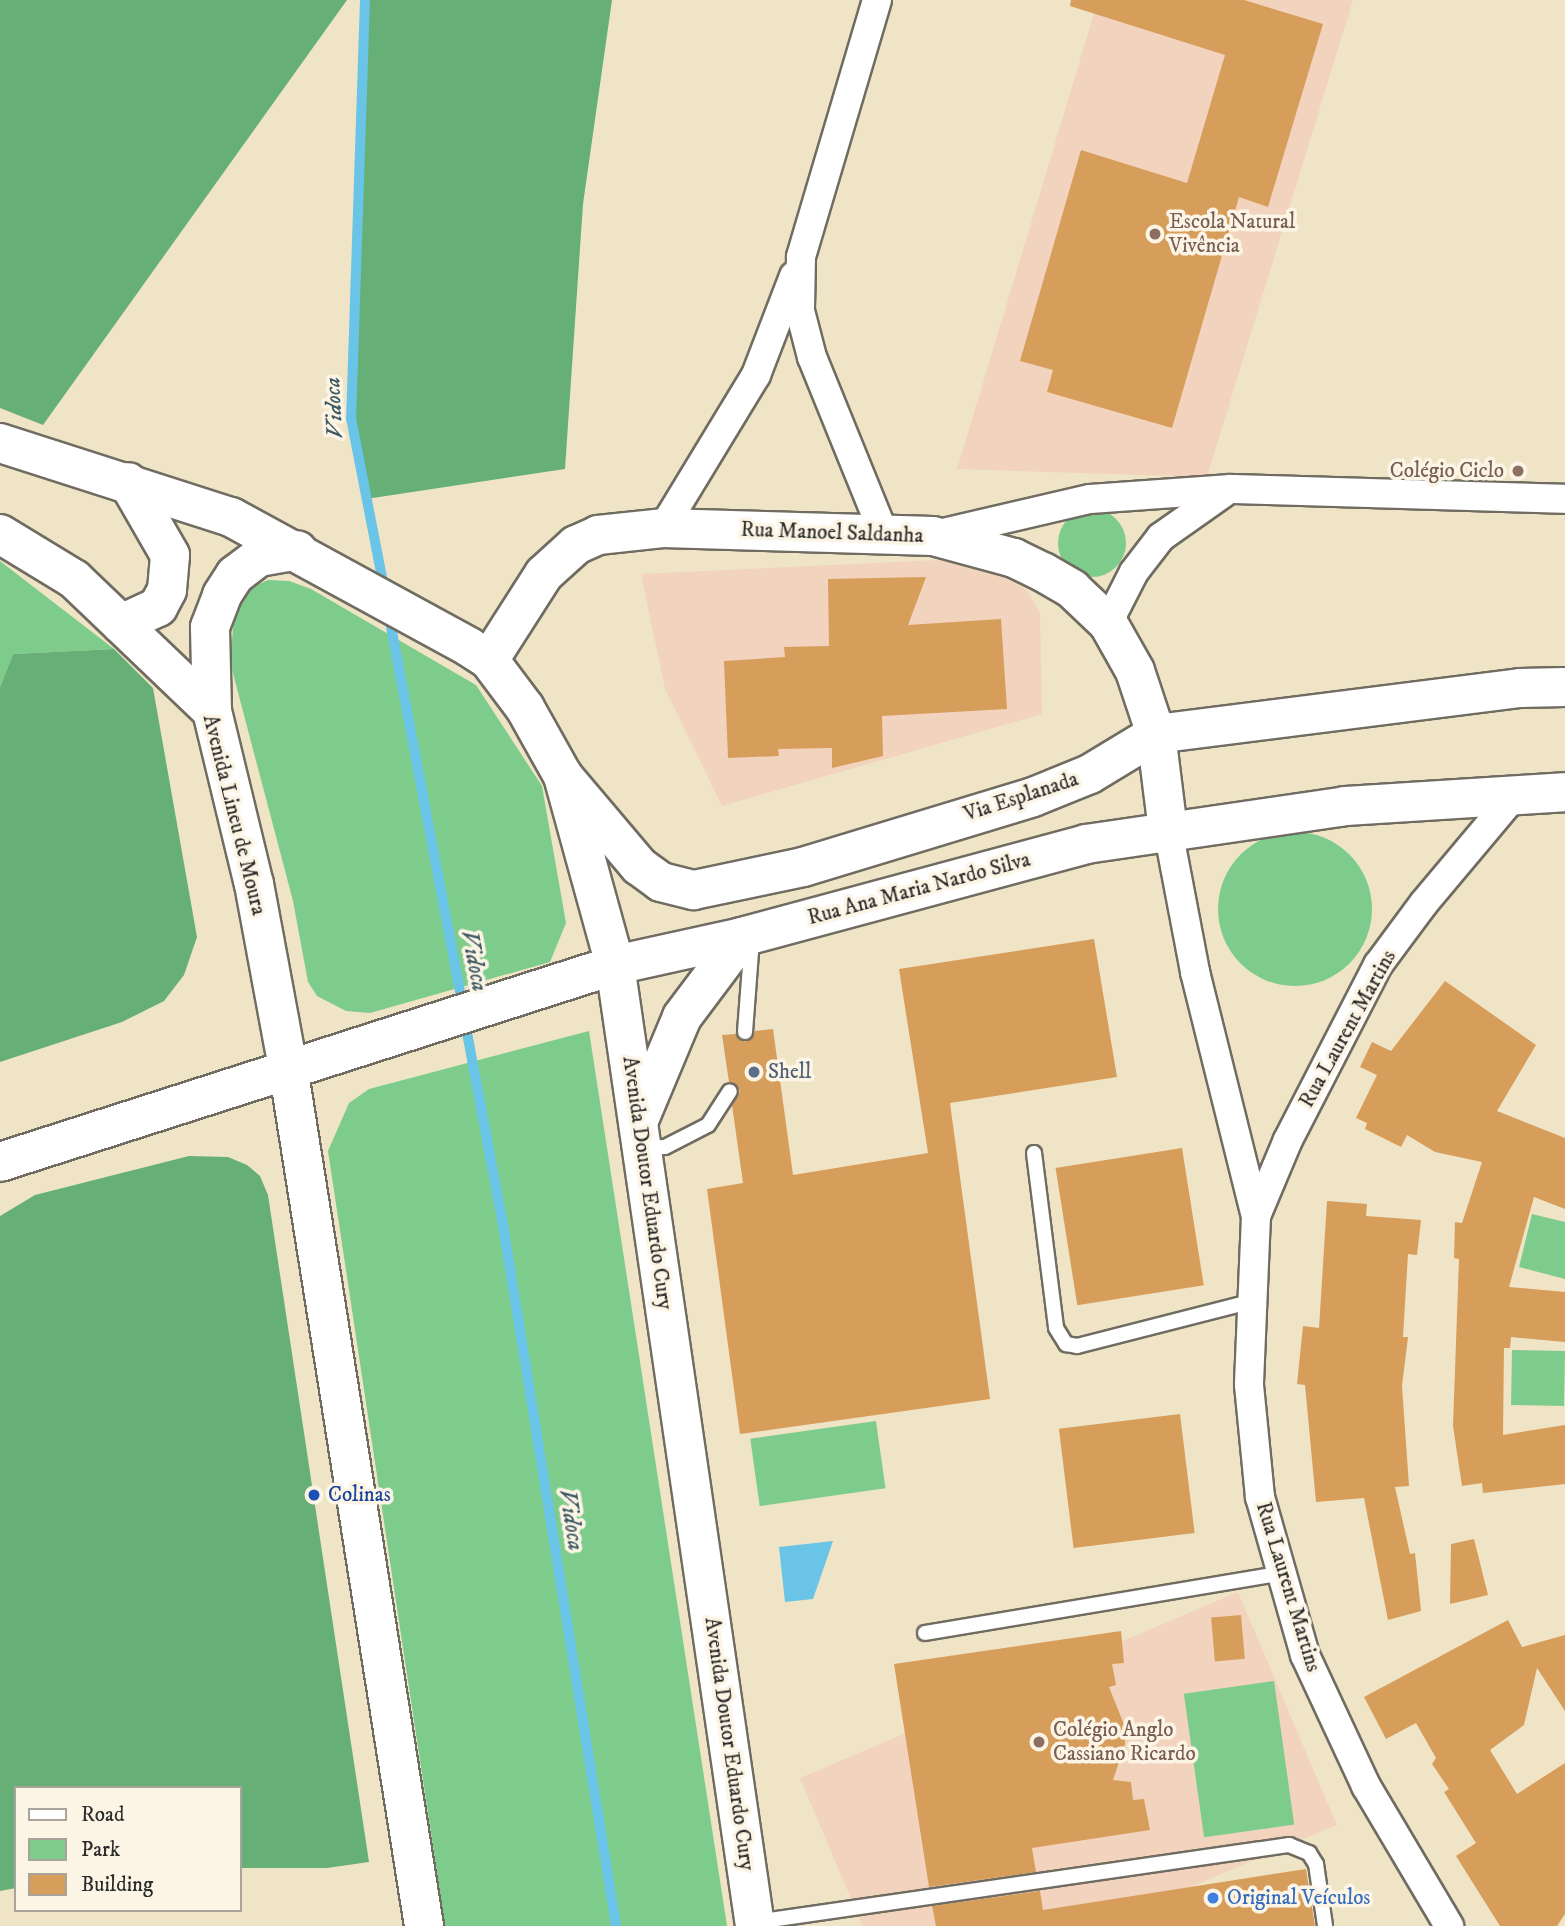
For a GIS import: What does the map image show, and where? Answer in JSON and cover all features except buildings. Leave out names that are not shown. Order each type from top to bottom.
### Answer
[{"type":"main road","points":[[0,443],[231,517],[308,556]]},
{"type":"main road","points":[[121,624],[158,607],[167,590],[170,555],[128,482]]},
{"type":"main road","name":"Rua Manoel Saldanha","points":[[479,653],[544,574],[576,545],[619,530],[663,528],[883,532],[933,536]]},
{"type":"main road","name":"Avenida Lineu de Moura","points":[[0,534],[74,579],[212,711],[254,884],[288,1067]]},
{"type":"main road","points":[[933,536],[1014,558],[1044,572],[1072,589],[1108,623],[1135,671],[1156,734],[1168,830]]},
{"type":"main road","points":[[212,711],[209,627],[222,595],[235,575],[259,557],[308,556]]},
{"type":"main road","name":"Avenida Doutor Eduardo Cury","points":[[308,556],[479,653],[525,708],[563,776],[615,965],[755,1924]]},
{"type":"main road","name":"Via Esplanada","points":[[563,776],[639,866],[661,882],[694,890],[803,867],[1033,797],[1090,774],[1156,734],[1520,688],[1565,687]]},
{"type":"main road","name":"Rua Ana Maria Nardo Silva","points":[[9,1155],[615,965],[747,936],[1086,844],[1345,806],[1517,792],[1565,792]]},
{"type":"main road","points":[[639,1135],[682,1017],[747,936]]},
{"type":"main road","points":[[288,1067],[424,1926]]},
{"type":"street","points":[[663,528],[756,375],[801,257],[877,0]]},
{"type":"street","points":[[801,257],[800,311],[812,357],[883,532]]},
{"type":"street","points":[[1108,623],[1134,572],[1161,537],[1231,489]]},
{"type":"street","name":"Rua Manoel Saldanha","points":[[933,536],[1090,499],[1231,489],[1565,499]]},
{"type":"street","name":"Rua Laurent Martins","points":[[1256,1216],[1288,1140],[1378,965],[1424,903],[1517,792]]},
{"type":"street","name":"Rua Laurent Martins","points":[[1168,830],[1195,972],[1256,1216],[1248,1385],[1260,1497],[1305,1654],[1366,1786],[1449,1926]]},
{"type":"lane","points":[[745,1032],[747,936]]},
{"type":"lane","points":[[639,1135],[665,1147],[688,1138],[708,1125],[730,1091]]},
{"type":"lane","points":[[1034,1153],[1056,1328],[1066,1344],[1077,1346],[1252,1301]]},
{"type":"lane","points":[[925,1633],[1282,1573]]},
{"type":"lane","points":[[755,1924],[1289,1845],[1309,1853],[1316,1864],[1325,1926]]},
{"type":"shaded area","name":"Escola Natural Vivência","points":[[1098,0],[1353,0],[1207,477],[957,469]]},
{"type":"shaded area","points":[[939,560],[996,574],[1026,589],[1040,613],[1042,714],[722,806],[665,689],[641,574]]},
{"type":"shaded area","name":"Colégio Anglo Cassiano Ricardo","points":[[1238,1592],[1337,1825],[1099,1926],[863,1926],[800,1778]]},
{"type":"green space","points":[[0,0],[347,0],[43,425],[0,408]]},
{"type":"green space","points":[[365,0],[612,0],[583,204],[565,469],[366,499],[351,418]]},
{"type":"green space","points":[[1099,509],[1120,524],[1126,536],[1124,556],[1116,567],[1099,577],[1085,577],[1068,567],[1060,556],[1058,536],[1068,519],[1079,511]]},
{"type":"green space","points":[[0,561],[114,649],[13,654],[0,687]]},
{"type":"green space","points":[[268,580],[289,581],[311,589],[476,685],[542,786],[566,923],[550,962],[370,1013],[346,1011],[317,996],[308,982],[293,901],[230,662],[234,617],[252,587]]},
{"type":"green space","points":[[114,649],[153,688],[197,937],[184,975],[164,1001],[122,1022],[0,1062],[0,687],[13,654]]},
{"type":"green space","points":[[1295,832],[1324,838],[1349,855],[1366,880],[1372,909],[1366,938],[1349,963],[1324,980],[1295,986],[1266,980],[1241,963],[1224,938],[1218,909],[1224,880],[1241,855],[1266,838]]},
{"type":"green space","points":[[589,1031],[727,1926],[445,1926],[328,1151],[349,1103],[369,1089]]},
{"type":"green space","points":[[189,1156],[228,1157],[247,1165],[260,1176],[268,1195],[369,1862],[327,1868],[242,1868],[242,1786],[14,1786],[14,1888],[0,1891],[0,1216],[35,1195]]},
{"type":"green space","points":[[1532,1214],[1565,1222],[1565,1279],[1519,1267]]},
{"type":"green space","points":[[1512,1350],[1565,1351],[1564,1406],[1511,1405]]},
{"type":"green space","points":[[876,1421],[885,1488],[760,1506],[750,1439]]},
{"type":"green space","points":[[1274,1681],[1294,1825],[1204,1837],[1184,1694]]},
{"type":"water","points":[[833,1541],[813,1599],[785,1602],[779,1547]]},
{"type":"waterway","name":"Vidoca","points":[[365,0],[351,418],[384,588]]},
{"type":"waterway","name":"Vidoca","points":[[389,616],[463,1007]]},
{"type":"waterway","name":"Vidoca","points":[[465,1022],[502,1219],[616,1926]]},
{"type":"place","name":"Escola Natural Vivência","points":[[1155,234]]},
{"type":"place","name":"Colégio Ciclo","points":[[1518,471]]},
{"type":"place","name":"Shell","points":[[754,1072]]},
{"type":"place","name":"Colinas","points":[[314,1495]]},
{"type":"place","name":"Colégio Anglo Cassiano Ricardo","points":[[1039,1742]]},
{"type":"place","name":"Original Veículos","points":[[1213,1898]]}]
